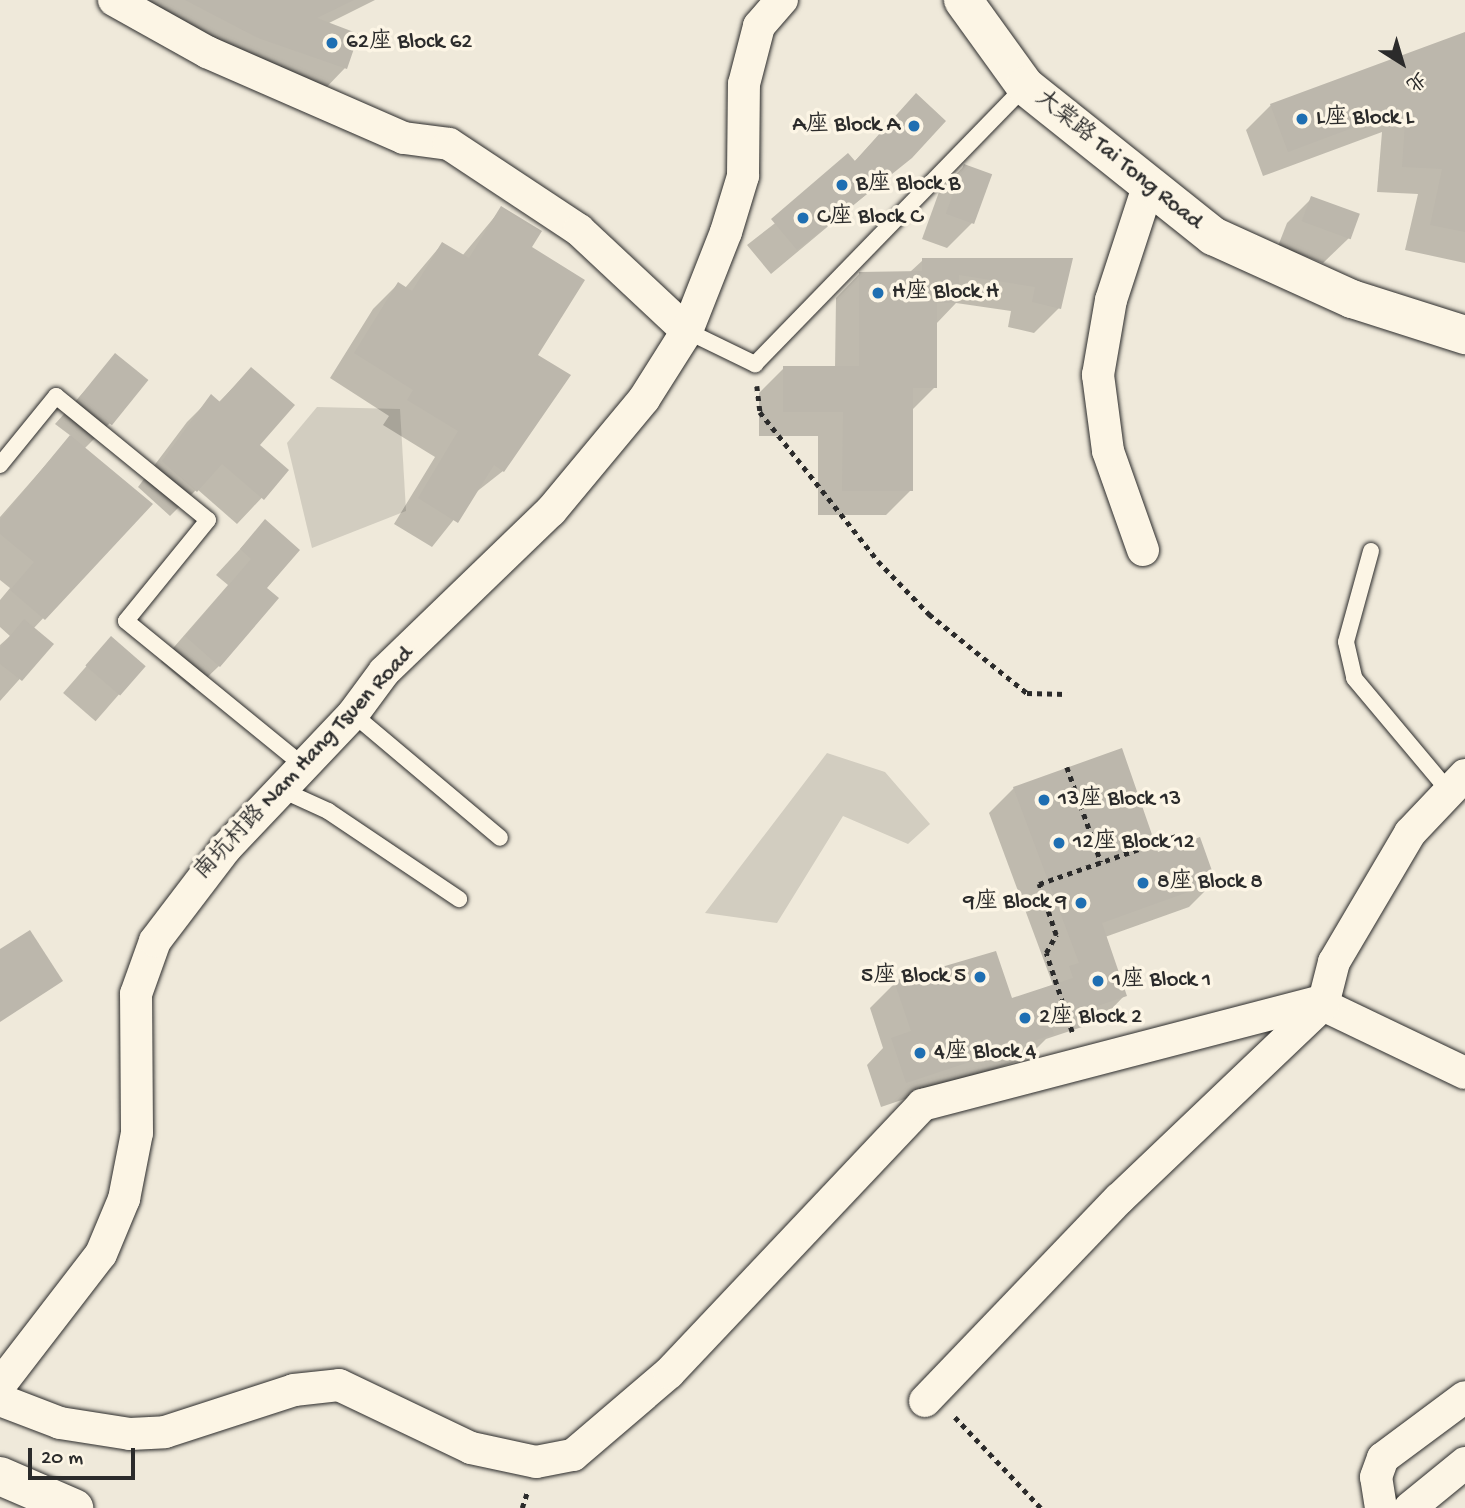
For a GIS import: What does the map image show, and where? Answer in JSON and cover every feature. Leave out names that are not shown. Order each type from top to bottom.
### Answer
[{"type":"street","points":[[114,0],[207,52],[404,138],[449,145],[579,230],[687,331]]},
{"type":"street","name":"南坑村路 Nam Hang Tsuen Road","points":[[0,1385],[102,1254],[124,1199],[137,1133],[136,994],[155,941],[187,892],[353,714],[384,672],[551,511],[643,398],[687,331],[743,176],[744,84],[759,26],[782,0]]},
{"type":"street","name":"大棠路 Tai Tong Road","points":[[963,0],[1026,86],[1147,190],[1226,242],[1352,299],[1465,335]]},
{"type":"street","points":[[1143,550],[1108,451],[1098,374],[1111,300],[1147,190]]},
{"type":"street","points":[[925,1401],[1119,1199],[1322,1003],[1334,962],[1365,906],[1456,782]]},
{"type":"street","points":[[0,1401],[60,1423],[130,1434],[165,1432],[294,1390],[339,1385],[471,1448],[536,1462],[573,1455],[669,1373],[922,1105],[1322,1003],[1465,1073]]},
{"type":"street","points":[[1381,1508],[1376,1477],[1383,1458],[1465,1397]]},
{"type":"street","points":[[1410,1508],[1465,1463]]},
{"type":"street","points":[[0,1476],[74,1508]]},
{"type":"lane","points":[[687,331],[755,364],[1026,86]]},
{"type":"lane","points":[[0,465],[56,396],[208,520],[126,621],[304,766]]},
{"type":"lane","points":[[1371,551],[1346,642],[1354,678],[1456,782]]},
{"type":"lane","points":[[353,714],[500,838]]},
{"type":"lane","points":[[282,790],[328,811],[458,898]]},
{"type":"path","points":[[755,364],[760,412],[878,561],[929,614],[1027,693],[1067,694]]},
{"type":"path","points":[[1067,767],[1101,862]]},
{"type":"path","points":[[1082,1063],[1046,953],[1056,935],[1039,884],[1176,836]]},
{"type":"path","points":[[925,1401],[950,1413],[1041,1508]]},
{"type":"shaded area","points":[[317,407],[400,409],[406,511],[312,548],[287,443]]},
{"type":"shaded area","points":[[827,753],[885,772],[930,824],[908,844],[843,816],[777,923],[705,913]]},
{"type":"building","points":[[185,0],[354,0],[317,18],[359,34],[347,69],[258,38]]},
{"type":"building","points":[[1465,32],[1465,232],[1430,225],[1442,169],[1402,167],[1406,108],[1288,152],[1270,104]]},
{"type":"building","points":[[916,93],[946,121],[912,158],[797,250],[771,219],[848,153],[855,161]]},
{"type":"building","points":[[964,164],[992,174],[974,224],[946,214]]},
{"type":"building","points":[[1311,196],[1360,214],[1351,239],[1302,221]]},
{"type":"building","points":[[501,206],[542,231],[532,247],[585,280],[538,355],[571,375],[504,472],[494,465],[458,523],[418,498],[458,431],[407,400],[413,390],[354,353],[398,282],[412,291],[442,242],[469,258]]},
{"type":"building","points":[[922,258],[1073,258],[1061,309],[1032,302],[1035,287],[959,275],[959,303],[937,303],[937,388],[913,388],[913,491],[842,491],[843,412],[783,412],[783,366],[859,366],[859,272],[922,271]]},
{"type":"building","points":[[115,353],[148,380],[112,425],[78,398]]},
{"type":"building","points":[[251,367],[295,405],[260,445],[289,470],[264,500],[222,464],[197,492],[162,461],[211,394],[220,402]]},
{"type":"building","points":[[70,435],[153,504],[45,620],[10,590],[34,562],[0,534],[0,520]]},
{"type":"building","points":[[265,519],[300,550],[267,588],[279,598],[220,667],[185,636],[251,559],[240,549]]},
{"type":"building","points":[[24,619],[54,644],[22,681],[0,664],[0,648]]},
{"type":"building","points":[[111,636],[146,666],[120,696],[85,665]]},
{"type":"building","points":[[1122,748],[1158,852],[1200,837],[1216,882],[1102,923],[1127,996],[1050,1022],[1054,1034],[906,1083],[891,1038],[911,1031],[894,981],[996,951],[1012,998],[1073,978],[1069,966],[1079,963],[1013,787]]},
{"type":"building","points":[[30,930],[63,981],[0,1022],[0,949]]},
{"type":"place","name":"62座 Block 62","points":[[332,43]]},
{"type":"place","name":"L座 Block L","points":[[1302,119]]},
{"type":"place","name":"A座 Block A","points":[[914,126]]},
{"type":"place","name":"B座 Block B","points":[[842,185]]},
{"type":"place","name":"C座 Block C","points":[[803,218]]},
{"type":"place","name":"H座 Block H","points":[[878,293]]},
{"type":"place","name":"13座 Block 13","points":[[1044,800]]},
{"type":"place","name":"12座 Block 12","points":[[1059,843]]},
{"type":"place","name":"8座 Block 8","points":[[1143,883]]},
{"type":"place","name":"9座 Block 9","points":[[1081,903]]},
{"type":"place","name":"5座 Block 5","points":[[980,977]]},
{"type":"place","name":"1座 Block 1","points":[[1098,981]]},
{"type":"place","name":"2座 Block 2","points":[[1025,1018]]},
{"type":"place","name":"4座 Block 4","points":[[920,1053]]}]
